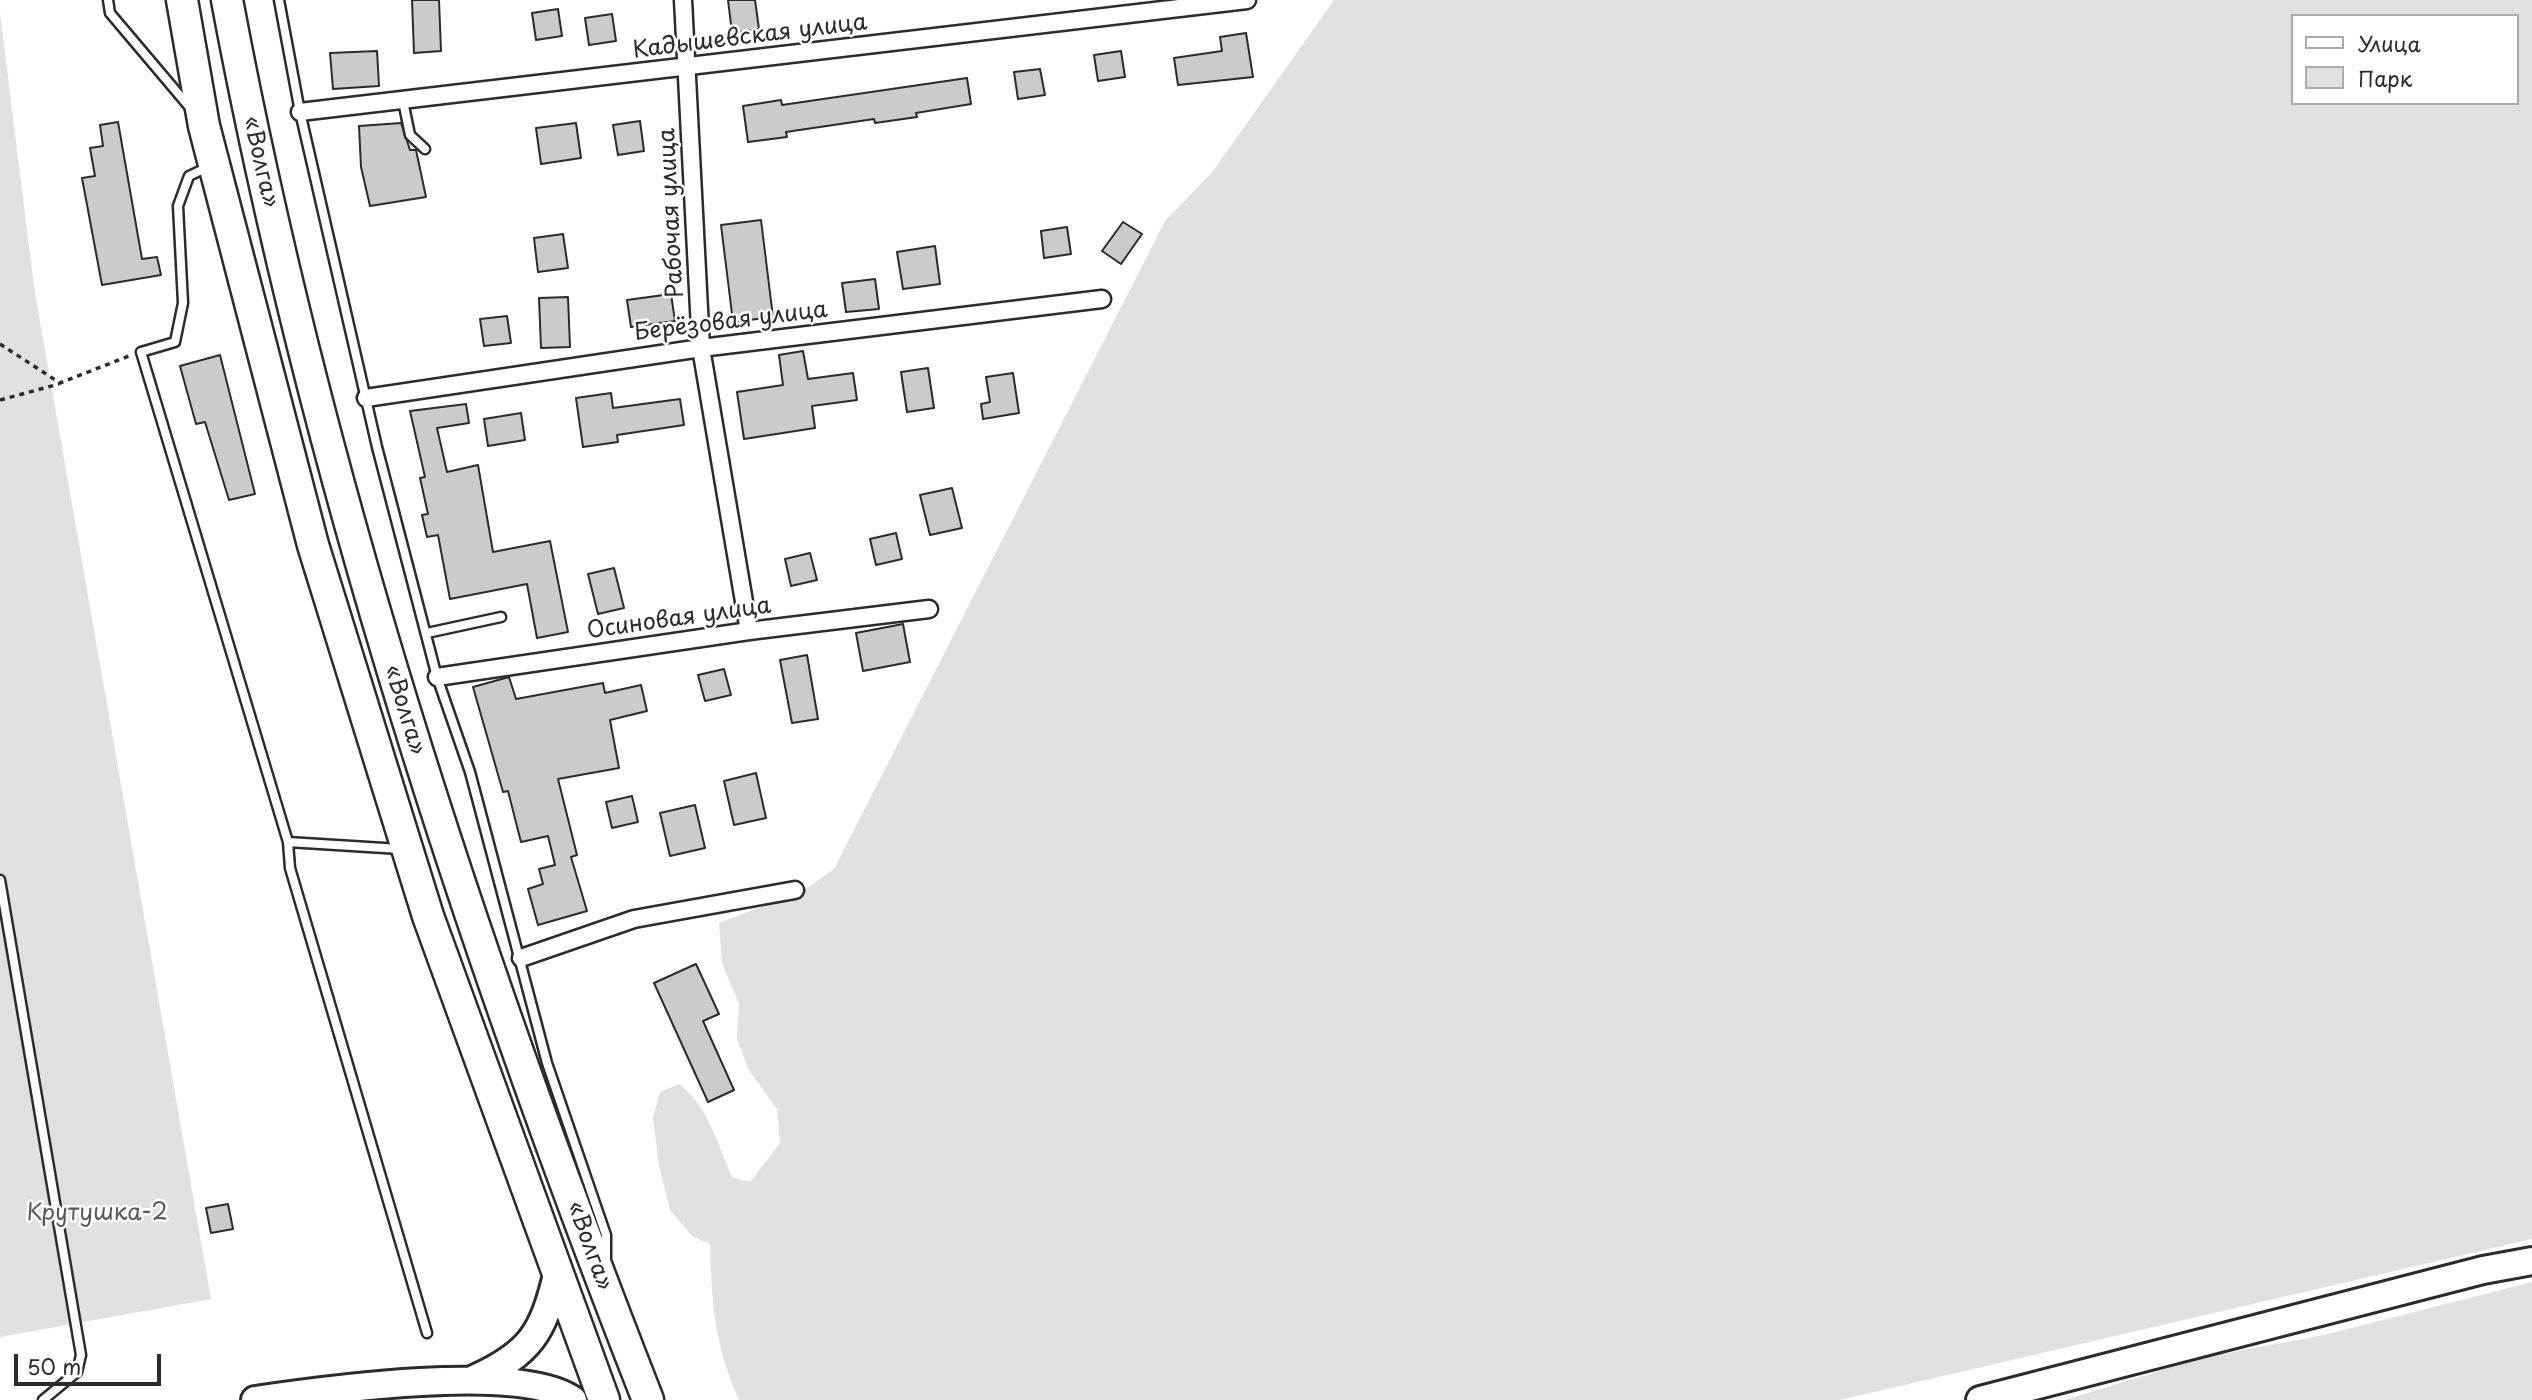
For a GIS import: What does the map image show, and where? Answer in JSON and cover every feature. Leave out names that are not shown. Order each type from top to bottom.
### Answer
[{"type":"highway","name":"«Волга»","points":[[182,0],[204,126],[313,545],[437,942],[604,1400]]},
{"type":"highway","name":"«Волга»","points":[[227,0],[249,118],[309,368],[395,686],[487,970],[648,1400]]},
{"type":"main road","points":[[1980,1400],[2483,1270],[2532,1261]]},
{"type":"main road","points":[[472,1380],[508,1363],[528,1347],[541,1329],[557,1275]]},
{"type":"main road","points":[[255,1400],[472,1380],[541,1385],[573,1400]]},
{"type":"street","name":"Рабочая улица","points":[[682,0],[701,348],[750,631]]},
{"type":"street","name":"Кадышевская улица","points":[[300,113],[1247,0]]},
{"type":"street","name":"Берёзовая улица","points":[[366,398],[701,348],[1102,299]]},
{"type":"street","name":"Осиновая улица","points":[[437,677],[750,631],[929,609]]},
{"type":"street","points":[[521,958],[634,919],[795,890]]},
{"type":"lane","points":[[108,0],[110,13],[204,126]]},
{"type":"lane","points":[[279,0],[300,113],[366,398],[437,677],[470,772],[547,1063],[606,1235],[607,1294]]},
{"type":"lane","points":[[403,101],[410,135],[425,149]]},
{"type":"lane","points":[[214,165],[189,176],[178,206],[183,303],[175,342],[141,352],[288,842],[290,868],[427,1333]]},
{"type":"lane","points":[[427,633],[501,617]]},
{"type":"lane","points":[[288,842],[407,850]]},
{"type":"lane","points":[[0,880],[81,1355],[78,1372],[43,1400]]},
{"type":"path","points":[[0,344],[60,383]]},
{"type":"path","points":[[0,400],[60,383],[141,352]]},
{"type":"green space","points":[[1334,0],[2532,0],[2532,1239],[1840,1400],[739,1400],[719,1342],[710,1244],[692,1236],[670,1210],[659,1166],[653,1118],[660,1092],[679,1084],[698,1103],[705,1115],[732,1177],[750,1182],[780,1143],[777,1109],[748,1069],[737,1038],[739,1004],[722,963],[719,923],[803,891],[834,869],[1165,221],[1213,171]]},
{"type":"green space","name":"Крутушка-2","points":[[0,13],[34,287],[211,1299],[0,1337]]},
{"type":"green space","points":[[2532,1282],[2532,1400],[2064,1400],[2206,1357],[2324,1335]]},
{"type":"building","points":[[412,0],[439,0],[441,51],[414,53]]},
{"type":"building","points":[[728,0],[755,0],[759,29],[732,33]]},
{"type":"building","points":[[558,9],[562,36],[536,40],[532,13]]},
{"type":"building","points":[[612,14],[616,41],[589,45],[585,18]]},
{"type":"building","points":[[1246,33],[1253,77],[1178,85],[1174,58],[1222,51],[1220,37]]},
{"type":"building","points":[[377,51],[379,86],[333,89],[330,53]]},
{"type":"building","points":[[1121,51],[1125,77],[1098,81],[1094,55]]},
{"type":"building","points":[[1040,69],[1045,95],[1018,99],[1014,72]]},
{"type":"building","points":[[967,78],[971,104],[916,113],[917,117],[875,123],[874,119],[786,132],[787,137],[748,142],[743,106],[781,100],[782,105]]},
{"type":"building","points":[[640,121],[644,151],[618,155],[613,125]]},
{"type":"building","points":[[118,122],[142,259],[157,257],[161,275],[102,285],[82,178],[95,176],[90,148],[103,146],[100,125]]},
{"type":"building","points":[[401,123],[410,150],[416,150],[426,197],[370,206],[361,167],[359,126]]},
{"type":"building","points":[[576,123],[581,158],[541,164],[536,128]]},
{"type":"building","points":[[761,220],[773,317],[733,322],[721,225]]},
{"type":"building","points":[[1123,222],[1142,234],[1121,264],[1102,251]]},
{"type":"building","points":[[1067,227],[1071,254],[1044,258],[1041,231]]},
{"type":"building","points":[[563,234],[568,268],[538,272],[534,238]]},
{"type":"building","points":[[935,246],[940,284],[903,289],[897,252]]},
{"type":"building","points":[[875,279],[879,309],[846,312],[842,283]]},
{"type":"building","points":[[671,294],[675,321],[631,327],[627,300]]},
{"type":"building","points":[[568,297],[570,347],[541,348],[539,298]]},
{"type":"building","points":[[507,316],[511,343],[484,346],[480,319]]},
{"type":"building","points":[[803,351],[808,379],[853,373],[857,400],[812,406],[815,428],[744,439],[737,392],[783,385],[779,355]]},
{"type":"building","points":[[220,355],[255,494],[229,500],[205,422],[196,424],[180,366]]},
{"type":"building","points":[[928,368],[934,408],[907,412],[901,372]]},
{"type":"building","points":[[1013,373],[1019,413],[983,419],[981,404],[990,402],[986,377]]},
{"type":"building","points":[[611,393],[613,408],[680,399],[684,425],[617,435],[618,442],[583,447],[576,398]]},
{"type":"building","points":[[466,404],[469,423],[437,428],[447,472],[478,465],[493,552],[550,541],[568,632],[537,638],[527,584],[450,599],[438,535],[427,537],[422,515],[428,514],[420,478],[425,477],[410,411]]},
{"type":"building","points":[[521,413],[525,440],[488,446],[484,419]]},
{"type":"building","points":[[952,488],[962,528],[930,535],[920,495]]},
{"type":"building","points":[[896,533],[902,559],[876,565],[870,539]]},
{"type":"building","points":[[810,553],[817,580],[791,586],[785,559]]},
{"type":"building","points":[[614,568],[624,608],[598,614],[588,574]]},
{"type":"building","points":[[903,624],[910,662],[863,671],[856,633]]},
{"type":"building","points":[[807,655],[818,719],[792,723],[780,660]]},
{"type":"building","points":[[724,669],[731,695],[705,701],[698,675]]},
{"type":"building","points":[[509,677],[516,699],[603,683],[605,693],[641,685],[647,711],[610,720],[619,768],[558,779],[577,855],[571,857],[587,911],[538,925],[528,889],[543,884],[539,869],[555,865],[548,836],[521,842],[508,791],[503,792],[473,687]]},
{"type":"building","points":[[756,773],[766,818],[734,825],[724,781]]},
{"type":"building","points":[[632,796],[638,822],[612,828],[606,802]]},
{"type":"building","points":[[695,805],[705,848],[670,856],[660,813]]},
{"type":"building","points":[[696,964],[719,1014],[703,1021],[734,1090],[708,1102],[654,983]]},
{"type":"building","points":[[228,1204],[233,1229],[211,1233],[206,1208]]}]
